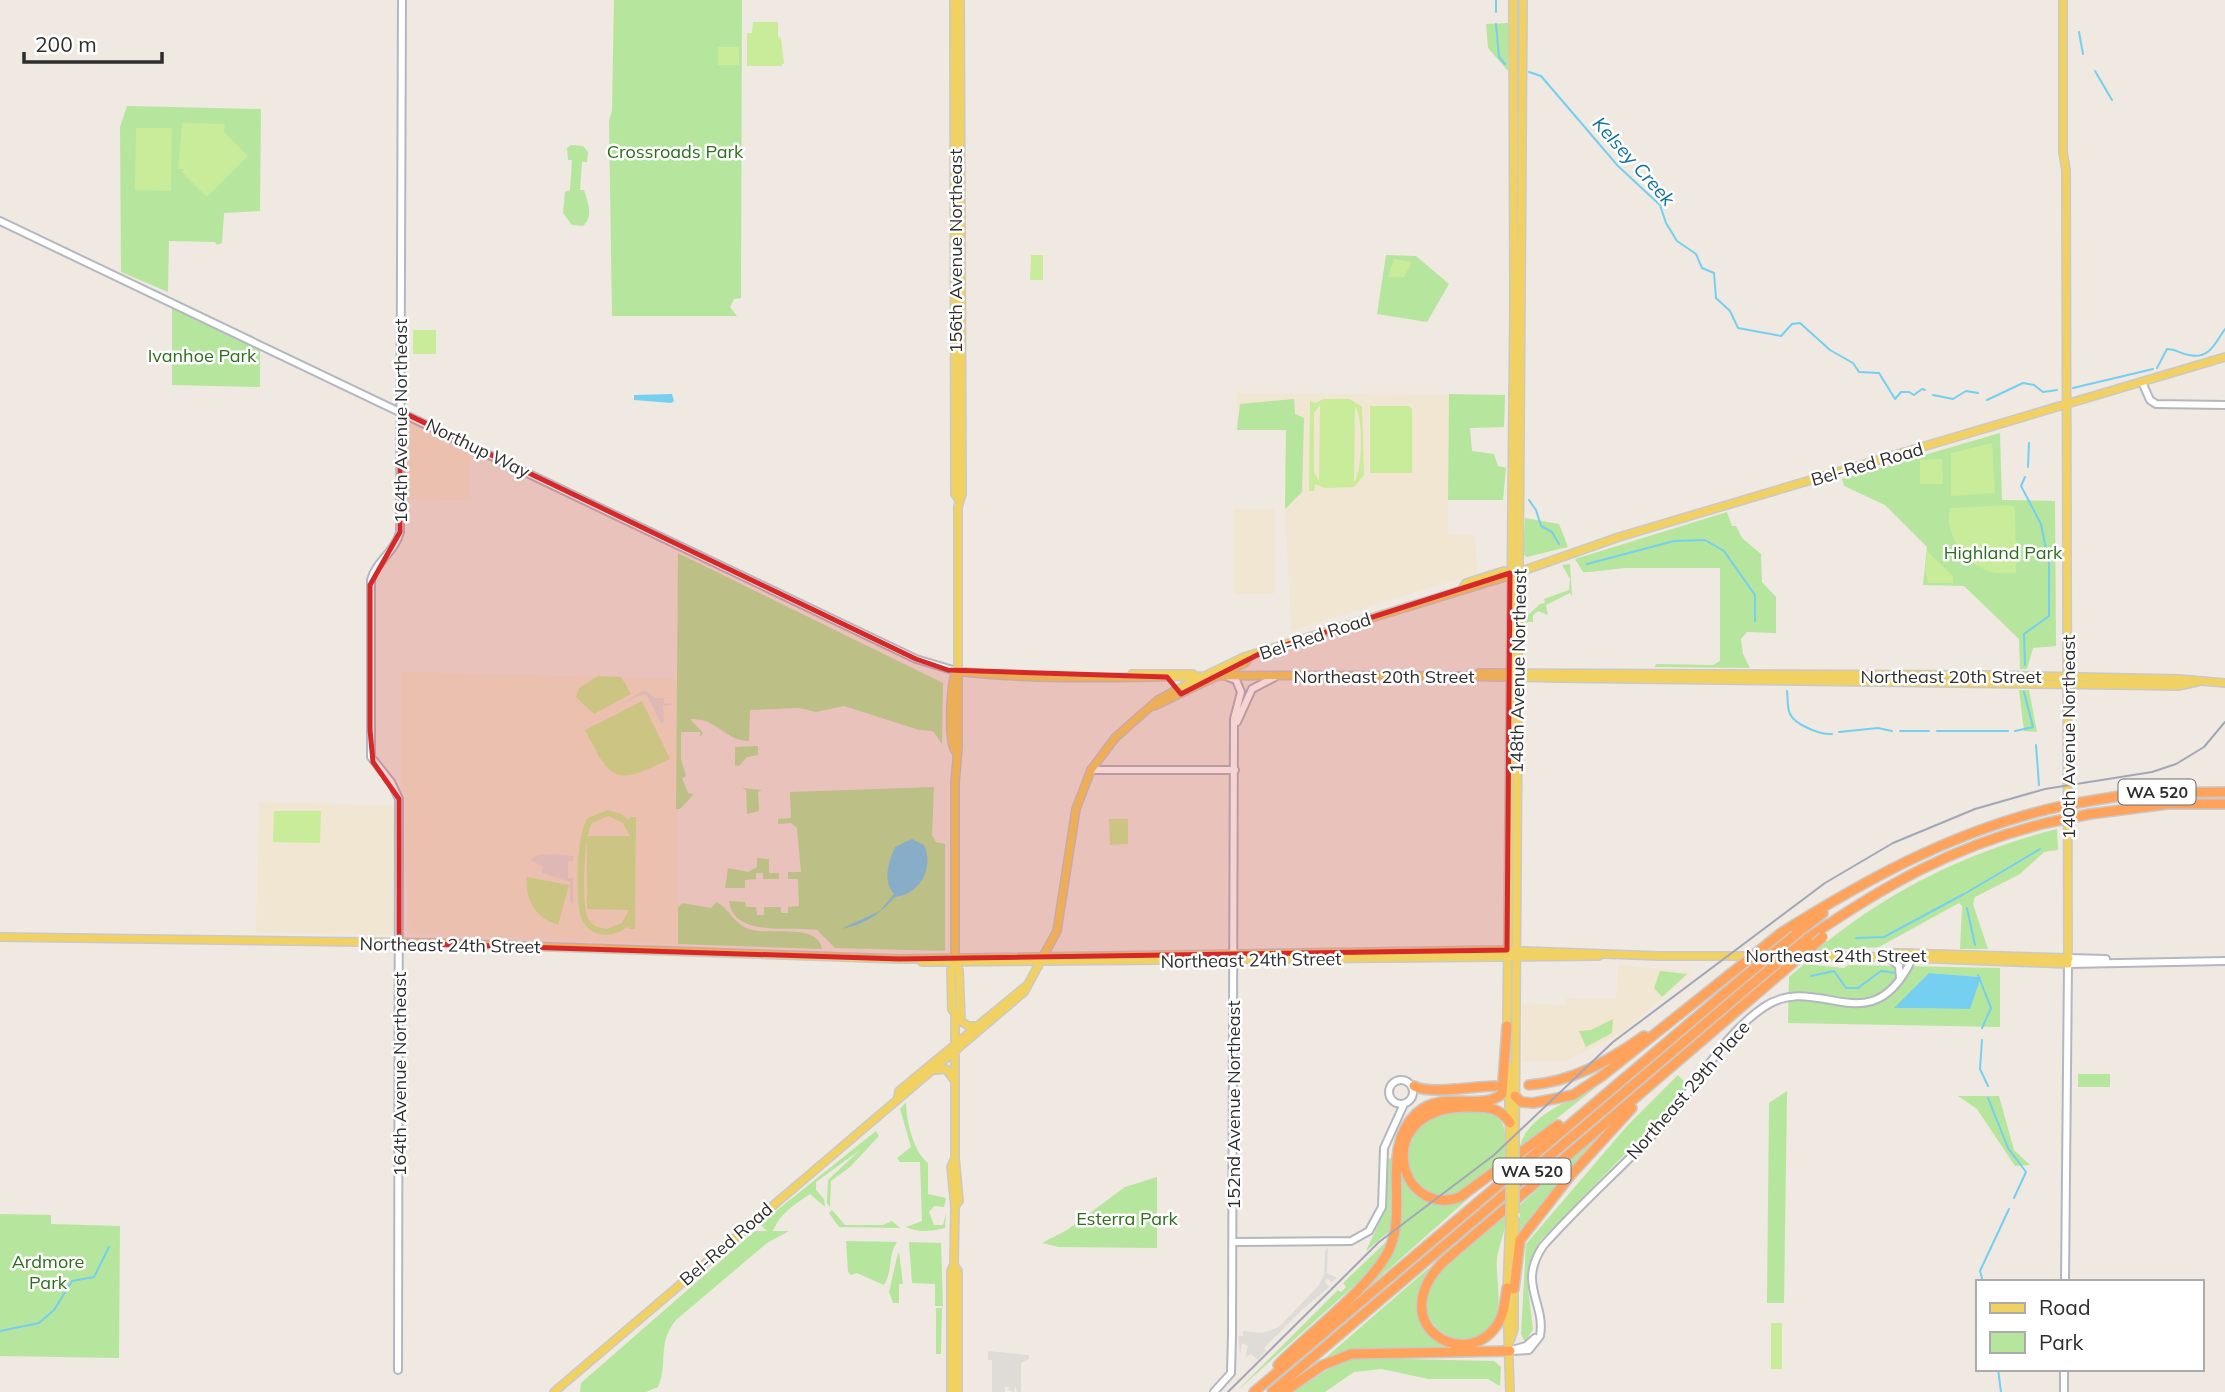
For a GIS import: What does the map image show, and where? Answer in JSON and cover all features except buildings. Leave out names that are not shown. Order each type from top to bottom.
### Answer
[{"type":"highway","name":"WA 520","points":[[1253,1392],[1744,977],[1841,899],[1882,873],[1958,837],[2045,810],[2138,793],[2225,792]]},
{"type":"highway","name":"WA 520","points":[[1272,1392],[1759,978],[1808,938],[1856,905],[1941,858],[2005,833],[2090,814],[2168,804],[2225,804]]},
{"type":"highway","points":[[1515,1096],[1521,1102],[1533,1104],[1573,1095],[1602,1076],[1782,933],[1841,899]]},
{"type":"highway","points":[[1672,1068],[1582,1163],[1530,1225],[1519,1242],[1511,1289],[1492,1332],[1475,1342],[1460,1344],[1441,1339],[1430,1330],[1423,1315],[1423,1290],[1443,1262],[1824,937],[1856,905]]},
{"type":"highway","points":[[1529,1085],[1560,1081],[1607,1060],[1723,979]]},
{"type":"highway","points":[[1253,1392],[1366,1280],[1388,1252],[1397,1212],[1397,1149],[1406,1125],[1422,1109],[1435,1103],[1491,1100],[1502,1094],[1507,1026]]},
{"type":"highway","points":[[1510,1123],[1502,1112],[1483,1107],[1446,1108],[1425,1115],[1406,1142],[1406,1169],[1411,1183],[1420,1193],[1437,1200],[1455,1199],[1468,1193],[1646,1058]]},
{"type":"highway","points":[[1414,1086],[1433,1091],[1463,1086],[1495,1086]]},
{"type":"highway","points":[[1284,1392],[1323,1365],[1351,1354],[1510,1346]]},
{"type":"main road","name":"156th Avenue Northeast","points":[[954,0],[955,494],[959,500]]},
{"type":"main road","name":"156th Avenue Northeast","points":[[951,1392],[951,1271],[954,1265],[955,1206],[959,1202],[955,1158],[955,1048],[959,970],[955,963],[956,671],[959,500],[962,495],[960,0]]},
{"type":"main road","name":"148th Avenue Northeast","points":[[1510,1392],[1510,1346],[1514,1329],[1511,1289],[1515,1096],[1511,953],[1513,674],[1510,573],[1513,427],[1513,0]]},
{"type":"main road","name":"148th Avenue Northeast","points":[[1513,674],[1519,570],[1521,444],[1523,0]]},
{"type":"main road","name":"140th Avenue Northeast","points":[[2063,0],[2069,961]]},
{"type":"main road","points":[[1514,133],[1519,131],[1522,145]]},
{"type":"main road","points":[[1514,226],[1517,247],[1522,247]]},
{"type":"main road","points":[[955,322],[961,360]]},
{"type":"main road","name":"Bel-Red Road","points":[[898,1097],[899,1091],[1015,1001],[1026,986],[1043,960],[1060,919],[1076,809],[1091,770],[1115,738],[1171,693],[1203,676],[1248,659],[1619,537],[2225,357]]},
{"type":"main road","points":[[1513,427],[1515,442],[1521,444]]},
{"type":"main road","name":"Bel-Red Road","points":[[1154,706],[1248,659]]},
{"type":"main road","name":"Northeast 20th Street","points":[[956,671],[999,676],[1167,677],[1714,673],[2068,680],[2178,686],[2197,682],[2225,683]]},
{"type":"main road","points":[[1128,676],[1139,672],[1203,676]]},
{"type":"main road","name":"Northeast 20th Street","points":[[1645,679],[1670,673]]},
{"type":"main road","name":"Northeast 20th Street","points":[[1692,680],[1714,673]]},
{"type":"main road","name":"Northeast 20th Street","points":[[1513,674],[1692,680],[2068,680]]},
{"type":"main road","name":"Northeast 20th Street","points":[[1731,680],[1748,674]]},
{"type":"main road","points":[[1167,677],[1174,684],[1171,693]]},
{"type":"main road","name":"Northeast 24th Street","points":[[0,937],[399,943],[955,963],[1152,956],[1234,958]]},
{"type":"main road","name":"148th Avenue Northeast","points":[[1511,953],[1507,983],[1507,1026],[1512,1146]]},
{"type":"main road","name":"Northeast 24th Street","points":[[1382,955],[1465,957],[1511,953]]},
{"type":"main road","name":"Northeast 24th Street","points":[[1043,960],[1135,962],[1511,953],[1888,957],[1894,953],[2069,961]]},
{"type":"main road","points":[[1912,959],[1915,955],[1938,954]]},
{"type":"main road","points":[[1135,962],[1152,956]]},
{"type":"main road","points":[[1167,961],[1188,956]]},
{"type":"main road","points":[[1465,957],[1500,963],[1507,983]]},
{"type":"main road","points":[[1888,957],[2069,961]]},
{"type":"main road","name":"Bel-Red Road","points":[[554,1392],[898,1097],[931,1072],[976,1026],[1026,986]]},
{"type":"main road","points":[[957,1012],[963,1024],[976,1026]]},
{"type":"main road","points":[[931,1072],[946,1069],[955,1082]]},
{"type":"main road","name":"156th Avenue Northeast","points":[[954,1265],[958,1271],[958,1392]]},
{"type":"street","name":"164th Avenue Northeast","points":[[398,1370],[399,799],[391,782],[373,762],[370,730],[371,580],[376,567],[391,550],[400,534],[402,0]]},
{"type":"street","name":"Northup Way","points":[[0,221],[916,659],[956,671]]},
{"type":"street","points":[[2142,382],[2150,400],[2156,404],[2225,405]]},
{"type":"street","points":[[1236,727],[1252,689],[1279,675]]},
{"type":"street","name":"152nd Avenue Northeast","points":[[1214,1392],[1229,1377],[1232,1367],[1234,719],[1241,688],[1236,680],[1226,676]]},
{"type":"street","points":[[1091,770],[1235,770]]},
{"type":"street","points":[[1888,957],[1900,968],[1899,983]]},
{"type":"street","name":"Northeast 29th Place","points":[[1510,1346],[1520,1353],[1536,1345],[1541,1330],[1532,1271],[1543,1246],[1663,1123],[1686,1096],[1717,1051],[1737,1031],[1765,1006],[1776,1001],[1806,997],[1866,1003],[1885,996],[1899,983],[1912,959]]},
{"type":"street","points":[[2069,961],[2225,961]]},
{"type":"street","name":"140th Avenue Northeast","points":[[2065,1280],[2069,961]]},
{"type":"street","points":[[1233,1242],[1351,1241],[1373,1226],[1381,1207],[1382,1156],[1404,1104],[1411,1100],[1414,1086],[1405,1080],[1393,1083],[1388,1093],[1395,1122]]},
{"type":"street","points":[[1391,1100],[1404,1104]]},
{"type":"street","points":[[2064,1371],[2064,1392]]},
{"type":"highlighted area","points":[[400,411],[916,659],[948,670],[1167,677],[1181,694],[1263,652],[1510,573],[1507,950],[899,959],[399,943],[399,799],[373,762],[370,730],[370,585],[400,532]]},
{"type":"shaded area","points":[[1237,393],[1505,395],[1504,427],[1448,429],[1448,534],[1475,535],[1477,573],[1291,631],[1285,509],[1286,430],[1237,430]]},
{"type":"shaded area","points":[[412,424],[470,451],[470,500],[406,499],[407,427]]},
{"type":"shaded area","points":[[1234,509],[1274,509],[1274,594],[1234,594]]},
{"type":"shaded area","points":[[401,672],[677,679],[678,944],[409,934],[406,795],[401,787]]},
{"type":"shaded area","points":[[645,690],[655,698],[664,698],[664,703],[672,703],[663,706],[664,723],[661,723],[647,695],[643,694],[618,705]]},
{"type":"shaded area","points":[[259,802],[394,806],[393,931],[390,935],[256,932]]},
{"type":"shaded area","points":[[538,855],[573,856],[573,861],[568,861],[568,878],[573,878],[573,904],[570,902],[570,882],[542,873],[543,866],[530,860]]},
{"type":"shaded area","points":[[1618,965],[1692,972],[1622,1033],[1566,1061],[1523,1061],[1522,1004],[1566,1005],[1566,998],[1616,999]]},
{"type":"shaded area","points":[[1328,1247],[1327,1273],[1337,1278],[1332,1282],[1327,1278],[1325,1282],[1329,1287],[1264,1348],[1266,1351],[1258,1360],[1251,1354],[1245,1358],[1248,1346],[1242,1343],[1240,1355],[1238,1336],[1243,1336],[1243,1331],[1262,1333],[1279,1327],[1319,1285],[1324,1275],[1325,1251]]},
{"type":"shaded area","points":[[988,1351],[1029,1355],[1029,1359],[1021,1363],[1021,1392],[1017,1392],[1015,1385],[1014,1392],[1007,1389],[1011,1387],[1005,1387],[1005,1392],[992,1392],[992,1360],[988,1360]]},
{"type":"green space","name":"Crossroads Park","points":[[614,0],[742,0],[741,298],[734,299],[730,307],[737,316],[612,316],[609,121],[612,110]]},
{"type":"green space","points":[[753,22],[778,22],[778,37],[781,38],[784,63],[781,66],[747,66],[747,33],[752,33]]},
{"type":"green space","points":[[1508,23],[1508,71],[1488,48],[1486,24]]},
{"type":"green space","points":[[718,47],[739,47],[739,65],[718,65]]},
{"type":"green space","points":[[127,106],[261,109],[260,211],[224,213],[222,243],[217,245],[215,242],[169,241],[168,292],[121,272],[120,127]]},
{"type":"green space","points":[[182,123],[225,124],[224,132],[248,156],[207,197],[182,172],[184,169],[178,169]]},
{"type":"green space","points":[[136,128],[172,128],[171,191],[135,190]]},
{"type":"green space","points":[[571,145],[583,146],[588,152],[587,162],[582,162],[580,190],[584,190],[589,209],[583,226],[572,225],[563,213],[565,192],[570,190],[572,160],[568,160],[567,148]]},
{"type":"green space","points":[[1031,255],[1043,255],[1043,280],[1030,280]]},
{"type":"green space","points":[[1386,255],[1416,256],[1449,284],[1427,322],[1377,314]]},
{"type":"green space","points":[[1394,259],[1412,262],[1404,277],[1388,277]]},
{"type":"green space","name":"Ivanhoe Park","points":[[172,307],[260,349],[260,387],[172,385]]},
{"type":"green space","points":[[413,330],[436,330],[436,354],[413,354]]},
{"type":"green space","points":[[1449,394],[1505,395],[1504,427],[1470,428],[1472,451],[1494,454],[1498,466],[1506,468],[1503,500],[1448,500]]},
{"type":"green space","points":[[1294,399],[1295,414],[1304,418],[1302,492],[1285,509],[1286,430],[1237,430],[1240,404]]},
{"type":"green space","points":[[1324,399],[1350,399],[1362,407],[1364,475],[1354,487],[1325,488],[1315,484],[1314,491],[1309,491],[1310,400],[1315,403]],"holes":[[[1320,405],[1319,477],[1319,481],[1314,472],[1314,413]],[[1355,406],[1358,411],[1361,444],[1359,467],[1354,482]]]},
{"type":"green space","points":[[1370,406],[1409,406],[1412,409],[1412,473],[1370,473]]},
{"type":"green space","name":"Highland Park","points":[[2000,433],[2002,500],[2055,501],[2056,646],[2033,648],[2027,669],[2020,669],[2019,639],[1964,586],[1923,585],[1927,547],[1885,505],[1844,486],[1842,479]]},
{"type":"green space","points":[[1992,443],[1995,493],[1951,496],[1951,453]]},
{"type":"green space","points":[[1942,459],[1943,484],[1920,484],[1920,460]]},
{"type":"green space","points":[[2011,505],[2015,509],[2016,573],[1988,571],[1971,560],[1957,545],[1950,527],[1950,508]]},
{"type":"green space","points":[[1727,512],[1732,526],[1736,526],[1742,538],[1761,554],[1762,582],[1776,597],[1776,633],[1747,632],[1741,639],[1743,654],[1750,668],[1655,667],[1656,664],[1713,665],[1720,661],[1720,568],[1625,568],[1583,572],[1575,559]]},
{"type":"green space","points":[[1525,518],[1559,524],[1568,547],[1527,557],[1523,554]]},
{"type":"green space","points":[[1927,551],[1953,576],[1953,583],[1928,583],[1925,570]]},
{"type":"green space","points":[[678,553],[943,683],[942,744],[933,731],[919,730],[844,706],[816,712],[799,708],[750,710],[749,741],[733,737],[707,722],[690,719],[703,733],[700,737],[700,732],[681,732],[681,759],[686,776],[682,778],[688,793],[694,794],[680,809],[676,809]]},
{"type":"green space","points":[[1570,564],[1572,596],[1570,593],[1546,605],[1548,615],[1538,611],[1533,615],[1533,622],[1525,622],[1526,617],[1540,604],[1545,603],[1544,599],[1569,590],[1570,579],[1562,565]]},
{"type":"green space","points":[[598,676],[621,677],[631,694],[594,714],[576,697],[579,688]]},
{"type":"green space","points":[[2019,690],[2029,690],[2037,732],[2024,731]]},
{"type":"green space","points":[[642,701],[670,759],[638,773],[617,775],[602,761],[585,730]]},
{"type":"green space","points":[[758,746],[758,755],[747,757],[739,766],[735,765],[735,747]]},
{"type":"green space","points":[[934,787],[932,835],[936,842],[945,844],[945,951],[835,948],[817,930],[765,928],[741,921],[733,913],[729,901],[745,902],[746,907],[756,907],[757,915],[764,915],[764,907],[781,907],[781,913],[788,913],[788,907],[799,906],[798,879],[788,879],[788,872],[801,872],[797,828],[791,823],[778,824],[778,819],[791,818],[790,792]]},
{"type":"green space","points":[[742,788],[762,790],[758,792],[759,811],[747,814],[746,790]]},
{"type":"green space","points":[[608,810],[629,820],[630,817],[636,817],[635,929],[629,929],[628,926],[608,935],[594,932],[583,922],[579,905],[578,865],[581,837],[588,818]],"holes":[[[608,816],[623,823],[630,836],[588,836],[592,823]],[[587,841],[587,909],[629,910],[622,923],[607,929],[596,926],[588,918],[584,885]]]},
{"type":"green space","points":[[274,811],[321,811],[320,843],[273,842]]},
{"type":"green space","points":[[1109,819],[1128,819],[1128,844],[1110,845]]},
{"type":"green space","points":[[2057,829],[2058,850],[2044,852],[2020,874],[1975,897],[1973,904],[1988,949],[1960,949],[1962,906],[1959,903],[1879,947],[1816,951],[1870,910],[1929,876],[1992,849]]},
{"type":"green space","points":[[757,858],[769,859],[769,873],[779,873],[779,879],[763,879],[763,873],[756,873],[756,879],[745,880],[745,888],[725,888],[728,868],[748,872],[757,867]]},
{"type":"green space","points":[[527,877],[569,885],[558,925],[543,918],[533,907],[528,893]]},
{"type":"green space","points":[[716,902],[739,924],[749,929],[812,935],[822,949],[678,944],[678,908],[682,903],[711,908]]},
{"type":"green space","points":[[1804,964],[1844,968],[1848,965],[2000,968],[2000,1027],[1788,1023],[1789,977]],"holes":[[[1929,973],[1980,977],[1969,1009],[1895,1008]]]},
{"type":"green space","points":[[1660,971],[1687,974],[1662,997],[1654,988]]},
{"type":"green space","points":[[1706,999],[1520,1148],[1526,1132],[1540,1118],[1573,1099]]},
{"type":"green space","points":[[1613,1019],[1612,1033],[1586,1047],[1579,1031],[1591,1030]]},
{"type":"green space","points":[[2078,1074],[2110,1074],[2110,1087],[2078,1087]]},
{"type":"green space","points":[[1678,1075],[1688,1085],[1665,1113],[1540,1241],[1528,1269],[1533,1329],[1525,1342],[1521,1334],[1526,1244],[1627,1126]]},
{"type":"green space","points":[[1787,1091],[1784,1303],[1767,1303],[1769,1103]]},
{"type":"green space","points":[[1958,1096],[1999,1096],[2014,1150],[2030,1165],[2015,1166],[1977,1109]]},
{"type":"green space","points":[[906,1102],[912,1136],[919,1152],[928,1163],[928,1194],[946,1198],[944,1207],[934,1206],[929,1212],[934,1225],[943,1225],[946,1213],[945,1228],[920,1231],[906,1227],[922,1221],[920,1162],[900,1162],[897,1158],[911,1147],[900,1109]]},
{"type":"green space","points":[[1627,1109],[1519,1231],[1520,1205]]},
{"type":"green space","points":[[1484,1111],[1502,1123],[1505,1160],[1461,1192],[1440,1195],[1426,1193],[1410,1174],[1407,1152],[1418,1127],[1442,1112]]},
{"type":"green space","points":[[876,1131],[879,1136],[850,1167],[831,1181],[830,1207],[827,1203],[828,1180],[860,1150],[816,1182],[816,1190],[824,1199],[825,1207],[810,1194],[793,1206],[779,1220],[773,1231],[789,1231],[767,1243],[676,1320],[666,1338],[663,1370],[658,1387],[646,1392],[580,1392],[581,1383],[755,1231],[767,1231],[761,1225],[776,1211]]},
{"type":"green space","points":[[1393,1158],[1390,1231],[1366,1251],[1384,1212],[1385,1159]]},
{"type":"green space","points":[[1401,1173],[1413,1191],[1426,1201],[1448,1203],[1471,1196],[1352,1302],[1398,1235]]},
{"type":"green space","name":"Esterra Park","points":[[1157,1177],[1157,1248],[1059,1247],[1042,1243],[1067,1230],[1125,1187]]},
{"type":"green space","points":[[832,1210],[845,1225],[883,1225],[892,1221],[900,1228],[839,1227],[829,1213]]},
{"type":"green space","name":"Ardmore Park","points":[[0,1214],[51,1215],[51,1224],[120,1226],[119,1358],[0,1356]]},
{"type":"green space","points":[[1505,1217],[1497,1260],[1499,1296],[1493,1322],[1483,1334],[1471,1339],[1457,1339],[1445,1334],[1435,1326],[1428,1314],[1426,1301],[1431,1286],[1454,1257]]},
{"type":"green space","points":[[846,1241],[897,1242],[884,1285],[857,1273],[851,1275],[848,1272]]},
{"type":"green space","points":[[1387,1241],[1376,1262],[1357,1283],[1236,1392],[1338,1290],[1341,1292],[1346,1287],[1343,1283]]},
{"type":"green space","points":[[909,1242],[941,1243],[943,1306],[935,1306],[935,1284],[912,1283]]},
{"type":"green space","points":[[899,1252],[903,1284],[899,1284],[899,1303],[893,1303],[889,1292]]},
{"type":"green space","points":[[1446,1253],[1425,1277],[1416,1301],[1420,1321],[1425,1330],[1433,1338],[1455,1349],[1345,1351],[1316,1366]]},
{"type":"green space","points":[[936,1308],[942,1308],[941,1354],[936,1354]]},
{"type":"green space","points":[[1771,1323],[1782,1323],[1782,1369],[1771,1369]]},
{"type":"green space","points":[[1359,1358],[1494,1361],[1501,1367],[1500,1386],[1488,1379],[1428,1379],[1382,1369],[1354,1372],[1325,1392],[1293,1392],[1338,1363]]},
{"type":"water","points":[[672,394],[674,401],[671,403],[634,400],[634,395]]},
{"type":"water","points":[[912,839],[924,845],[927,854],[926,871],[918,886],[895,897],[883,909],[871,918],[841,929],[880,911],[894,894],[887,877],[891,858],[895,847]]},
{"type":"water","points":[[1929,973],[1981,977],[1970,1009],[1894,1008]]},
{"type":"waterway","name":"Kelsey Creek","points":[[1496,0],[1496,12]]},
{"type":"waterway","name":"Kelsey Creek","points":[[1496,24],[1499,57],[1505,64]]},
{"type":"waterway","points":[[2079,32],[2083,54]]},
{"type":"waterway","points":[[2095,71],[2112,100]]},
{"type":"waterway","name":"Kelsey Creek","points":[[1529,72],[1541,76],[1618,166],[1660,205],[1666,223],[1677,241],[1696,254],[1702,268],[1714,273],[1716,298],[1730,311],[1738,328],[1781,336],[1792,324],[1800,323],[1830,350],[1853,363],[1859,372],[1879,373],[1895,399],[1901,392],[1914,395],[1922,389],[1925,390]]},
{"type":"waterway","name":"Kelsey Creek","points":[[2157,368],[2167,349],[2189,355],[2202,355],[2211,348],[2225,329]]},
{"type":"waterway","name":"Kelsey Creek","points":[[2073,388],[2153,369]]},
{"type":"waterway","name":"Kelsey Creek","points":[[1987,400],[2023,383],[2034,385],[2043,392],[2057,390]]},
{"type":"waterway","name":"Kelsey Creek","points":[[1933,395],[1953,399],[1966,391],[1978,393]]},
{"type":"waterway","points":[[2028,467],[2029,443]]},
{"type":"waterway","points":[[2025,477],[2021,486],[2041,524],[2049,564],[2049,616],[2024,634],[2025,665]]},
{"type":"waterway","points":[[1529,500],[1536,510],[1541,526],[1552,532],[1559,544]]},
{"type":"waterway","points":[[1587,564],[1674,541],[1705,540],[1724,551],[1755,595],[1755,621]]},
{"type":"waterway","points":[[1787,691],[1788,709],[1797,722],[1809,729],[1832,734]]},
{"type":"waterway","points":[[2015,731],[2033,727],[2024,692]]},
{"type":"waterway","points":[[1839,732],[1878,728],[1892,731]]},
{"type":"waterway","points":[[1900,731],[1929,731]]},
{"type":"waterway","points":[[1937,731],[2008,731]]},
{"type":"waterway","points":[[2036,745],[2039,785]]},
{"type":"waterway","points":[[1966,893],[2040,849]]},
{"type":"waterway","points":[[1856,938],[1884,937],[1964,894]]},
{"type":"waterway","points":[[1967,908],[1975,945]]},
{"type":"waterway","points":[[1811,976],[1834,971],[1846,988],[1858,988],[1881,971],[1896,973]]},
{"type":"waterway","points":[[1978,975],[1991,1008],[1982,1028]]},
{"type":"waterway","points":[[1982,1040],[1980,1069],[1988,1086]]},
{"type":"waterway","points":[[1988,1098],[2008,1148],[2026,1172],[2014,1198]]},
{"type":"waterway","points":[[1982,1280],[1980,1271],[2009,1209]]},
{"type":"waterway","points":[[0,1331],[39,1323],[54,1310],[72,1281],[94,1277],[109,1247]]},
{"type":"waterway","points":[[1998,1371],[2001,1392]]},
{"type":"tram line","points":[[1228,1392],[1379,1242],[1494,1155],[1613,1042],[1825,883],[1893,843],[1975,809],[2045,789],[2152,772],[2176,764],[2204,747],[2225,722]]}]
